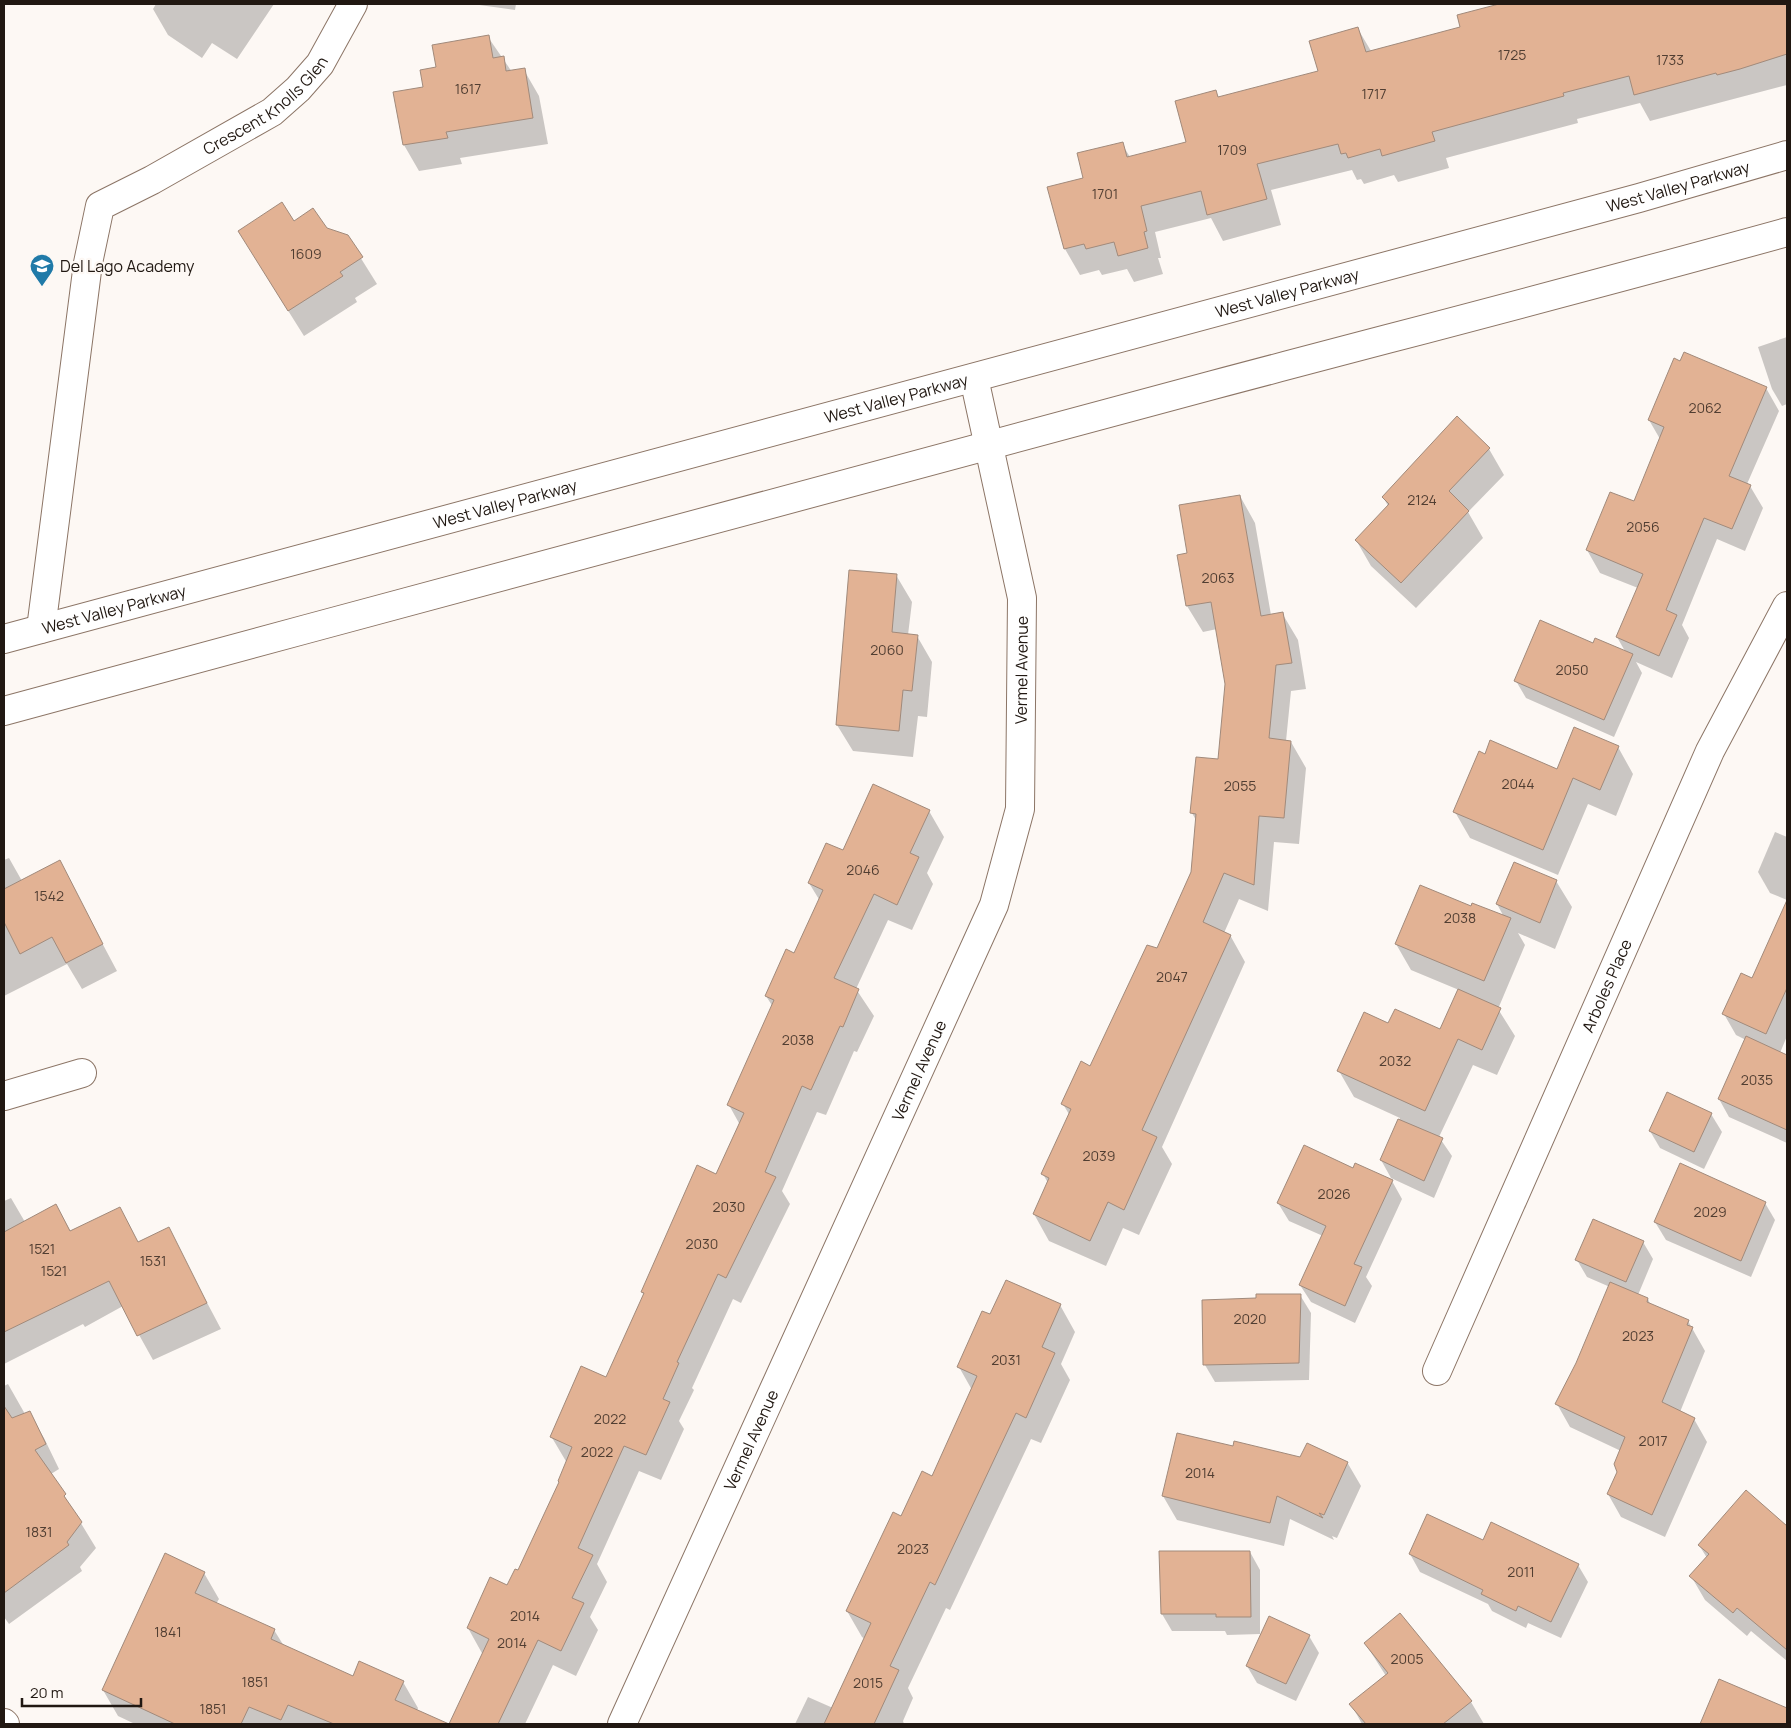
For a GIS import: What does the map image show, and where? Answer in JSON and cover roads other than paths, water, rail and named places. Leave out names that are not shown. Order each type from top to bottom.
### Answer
[{"type":"main road","name":"Crescent Knolls Glen","points":[[41,629],[88,264],[100,206],[152,180],[272,112],[298,89],[320,64],[353,4]]},
{"type":"main road","name":"West Valley Parkway","points":[[4,639],[1640,198],[1787,155]]},
{"type":"main road","points":[[4,711],[398,603],[1787,232]]},
{"type":"main road","name":"Vermel Avenue","points":[[622,1724],[996,895],[1020,809],[1022,598],[974,378]]},
{"type":"main road","name":"Arboles Place","points":[[1437,1371],[1710,751],[1787,606]]},
{"type":"main road","points":[[4,1096],[82,1073]]},
{"type":"place","name":"Del Lago Academy","points":[[42,287]]}]
